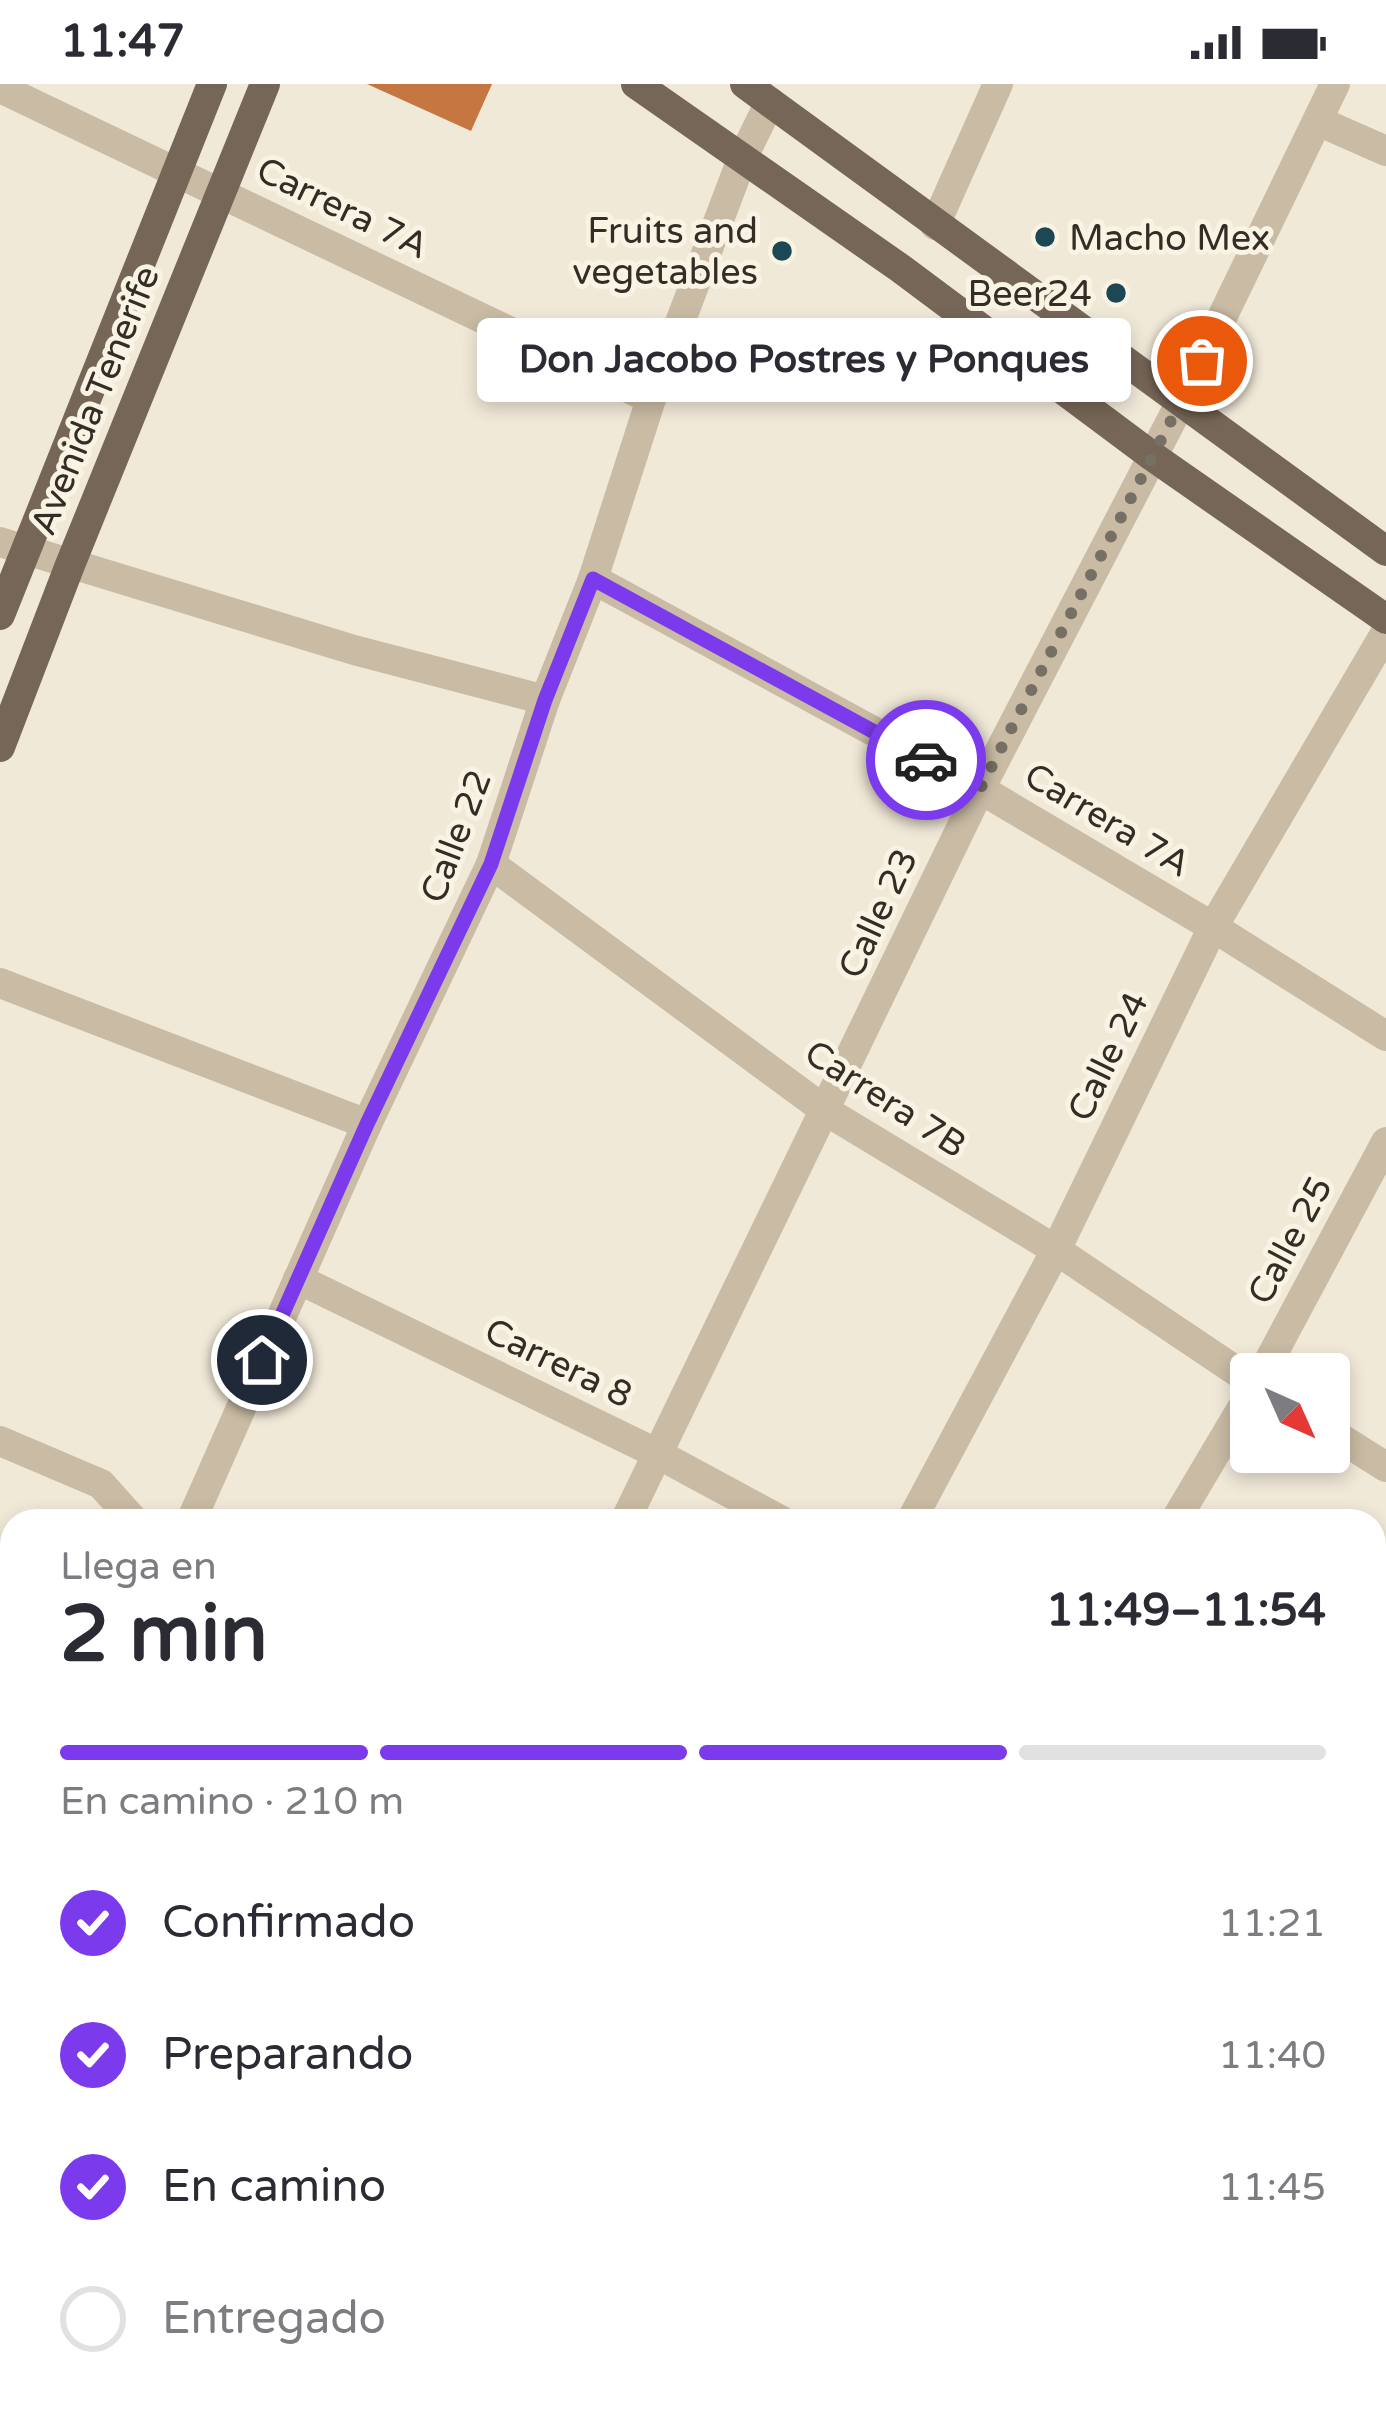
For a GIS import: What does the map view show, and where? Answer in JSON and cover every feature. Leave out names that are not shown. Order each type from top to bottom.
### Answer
[{"type":"main road","name":"Avenida Tenerife","points":[[0,615],[13,546],[212,84]]},
{"type":"main road","name":"Avenida Tenerife","points":[[0,747],[265,84]]},
{"type":"main road","points":[[636,84],[900,268],[1152,456],[1386,620]]},
{"type":"main road","points":[[757,93],[1386,551]]},
{"type":"street","points":[[935,225],[998,84]]},
{"type":"street","name":"Calle 23","points":[[630,1509],[980,789],[1182,400],[1335,84]]},
{"type":"street","name":"Carrera 7A","points":[[0,88],[651,399]]},
{"type":"street","name":"Calle 22","points":[[196,1509],[367,1124],[491,864],[545,700],[593,579],[651,399],[742,160],[757,93]]},
{"type":"street","points":[[1318,121],[1386,151]]},
{"type":"street","points":[[13,546],[354,650],[545,700]]},
{"type":"street","name":"Carrera 7A","points":[[593,579],[980,789],[1214,927],[1386,1036]]},
{"type":"street","name":"Calle 24","points":[[917,1509],[1057,1250],[1214,927],[1386,632]]},
{"type":"street","name":"Carrera 7B","points":[[491,864],[826,1111],[1057,1250],[1230,1367]]},
{"type":"street","points":[[0,983],[367,1124]]},
{"type":"street","name":"Calle 25","points":[[1273,1353],[1386,1142]]},
{"type":"street","name":"Carrera 8","points":[[298,1279],[656,1453],[760,1509]]},
{"type":"street","points":[[1182,1509],[1230,1428]]},
{"type":"street","points":[[0,1441],[101,1484],[126,1509]]},
{"type":"street","points":[[1350,1444],[1386,1467]]},
{"type":"building","points":[[367,84],[492,84],[471,131]]},
{"type":"way so far","points":[[926,760],[980,789],[1202,361]]},
{"type":"place","name":"Macho Mex","points":[[1045,237]]},
{"type":"place","name":"Fruits and vegetables","points":[[782,251]]},
{"type":"place","name":"Beer24","points":[[1116,293]]},
{"type":"place","name":"Don Jacobo Postres y Ponques","points":[[1202,361]]},
{"type":"route","points":[[262,1360],[491,864],[545,700],[593,579],[926,760]]}]
